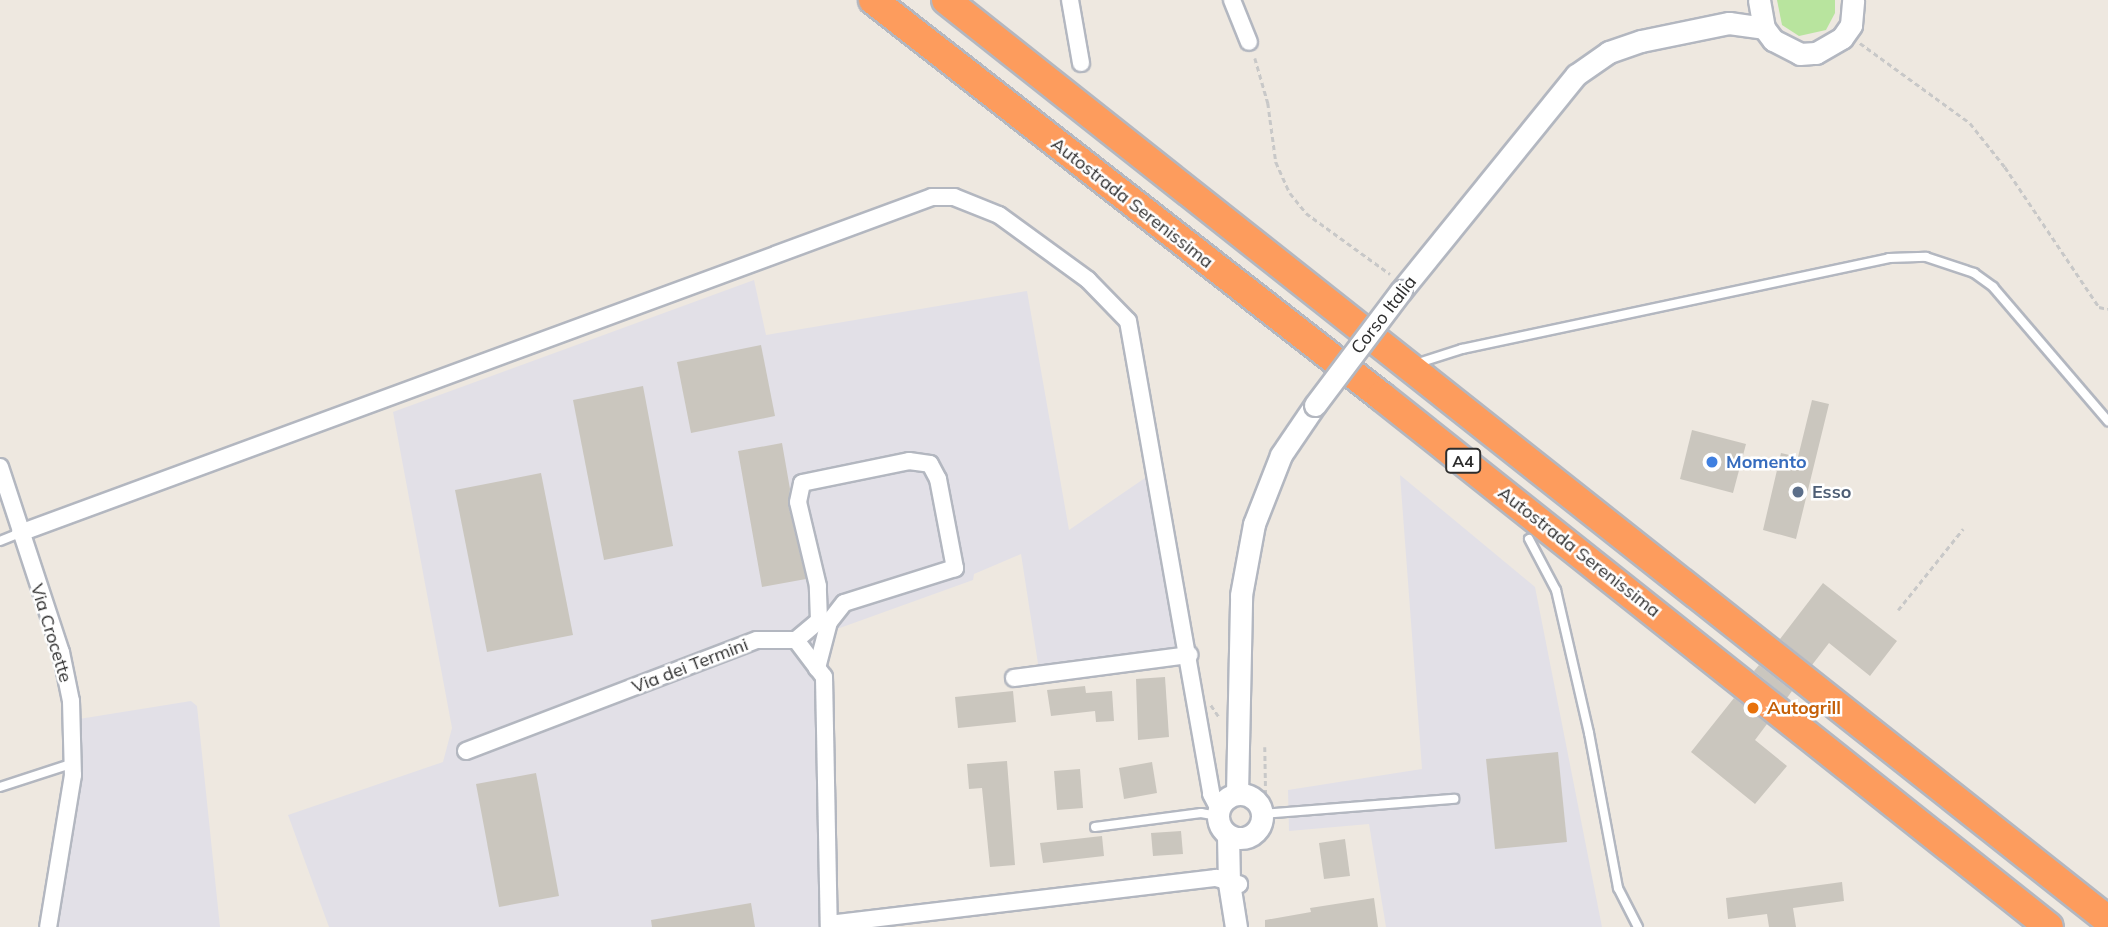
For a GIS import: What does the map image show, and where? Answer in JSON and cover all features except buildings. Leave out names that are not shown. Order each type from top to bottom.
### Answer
[{"type":"highway","name":"Autostrada Serenissima","points":[[873,0],[1403,412],[2049,927]]},
{"type":"highway","name":"A4","points":[[946,0],[2108,920]]},
{"type":"street","points":[[1070,0],[1081,63]]},
{"type":"street","points":[[1232,0],[1248,41]]},
{"type":"street","points":[[1759,1],[1764,28],[1779,45],[1800,54],[1830,48],[1846,33],[1853,0]]},
{"type":"street","name":"Corso Italia","points":[[1729,23],[1759,1]]},
{"type":"street","name":"Corso Italia","points":[[1254,805],[1241,745],[1241,596],[1254,524],[1280,455],[1399,285],[1576,75],[1609,52],[1729,23],[1764,28]]},
{"type":"street","points":[[20,534],[932,197],[954,197],[999,215],[1088,281],[1128,321],[1189,655],[1211,794],[1227,824],[1237,927]]},
{"type":"street","points":[[817,668],[829,622],[844,603],[955,568],[938,479],[930,464],[909,461],[802,484],[798,502],[818,586],[819,621],[796,640],[817,668],[824,677],[829,925],[1216,878],[1234,884]]},
{"type":"street","name":"Via Crocette","points":[[0,467],[61,652],[71,701],[74,763],[48,927]]},
{"type":"street","name":"Via dei Termini","points":[[466,751],[757,640],[796,640]]},
{"type":"street","points":[[1014,678],[1189,655]]},
{"type":"street","points":[[1254,805],[1259,827],[1227,824],[1254,805]]},
{"type":"street","points":[[1234,884],[1243,927]]},
{"type":"lane","points":[[1407,367],[1462,349],[1889,258],[1915,256],[1963,268],[1993,287],[2108,421]]},
{"type":"lane","points":[[0,541],[20,534]]},
{"type":"lane","points":[[1529,539],[1556,590],[1589,733],[1618,888],[1638,927]]},
{"type":"lane","points":[[0,787],[74,763]]},
{"type":"lane","points":[[1254,805],[1454,799]]},
{"type":"lane","points":[[1095,828],[1201,813],[1227,824]]},
{"type":"path","points":[[1846,33],[1970,123],[2005,167],[2099,307],[2108,309]]},
{"type":"path","points":[[1248,41],[1268,103],[1276,162],[1290,193],[1306,213],[1399,285]]},
{"type":"path","points":[[1898,610],[1964,529]]},
{"type":"path","points":[[1254,805],[1265,747]]},
{"type":"shaded area","points":[[754,280],[766,335],[1027,291],[1069,530],[1145,478],[1182,651],[1039,670],[1021,554],[974,574],[973,580],[837,629],[818,678],[825,927],[329,927],[288,815],[443,762],[452,728],[393,412]]},
{"type":"shaded area","points":[[1400,475],[1535,587],[1602,927],[1386,927],[1369,824],[1289,831],[1288,790],[1422,769]]},
{"type":"shaded area","points":[[191,701],[197,706],[220,927],[54,927],[79,780],[79,719]]},
{"type":"green space","points":[[1777,0],[1835,0],[1835,13],[1826,30],[1799,36],[1782,25]]},
{"type":"place","name":"Momento","points":[[1712,462]]},
{"type":"place","name":"Esso","points":[[1798,492]]},
{"type":"place","name":"Autogrill","points":[[1753,708]]}]
